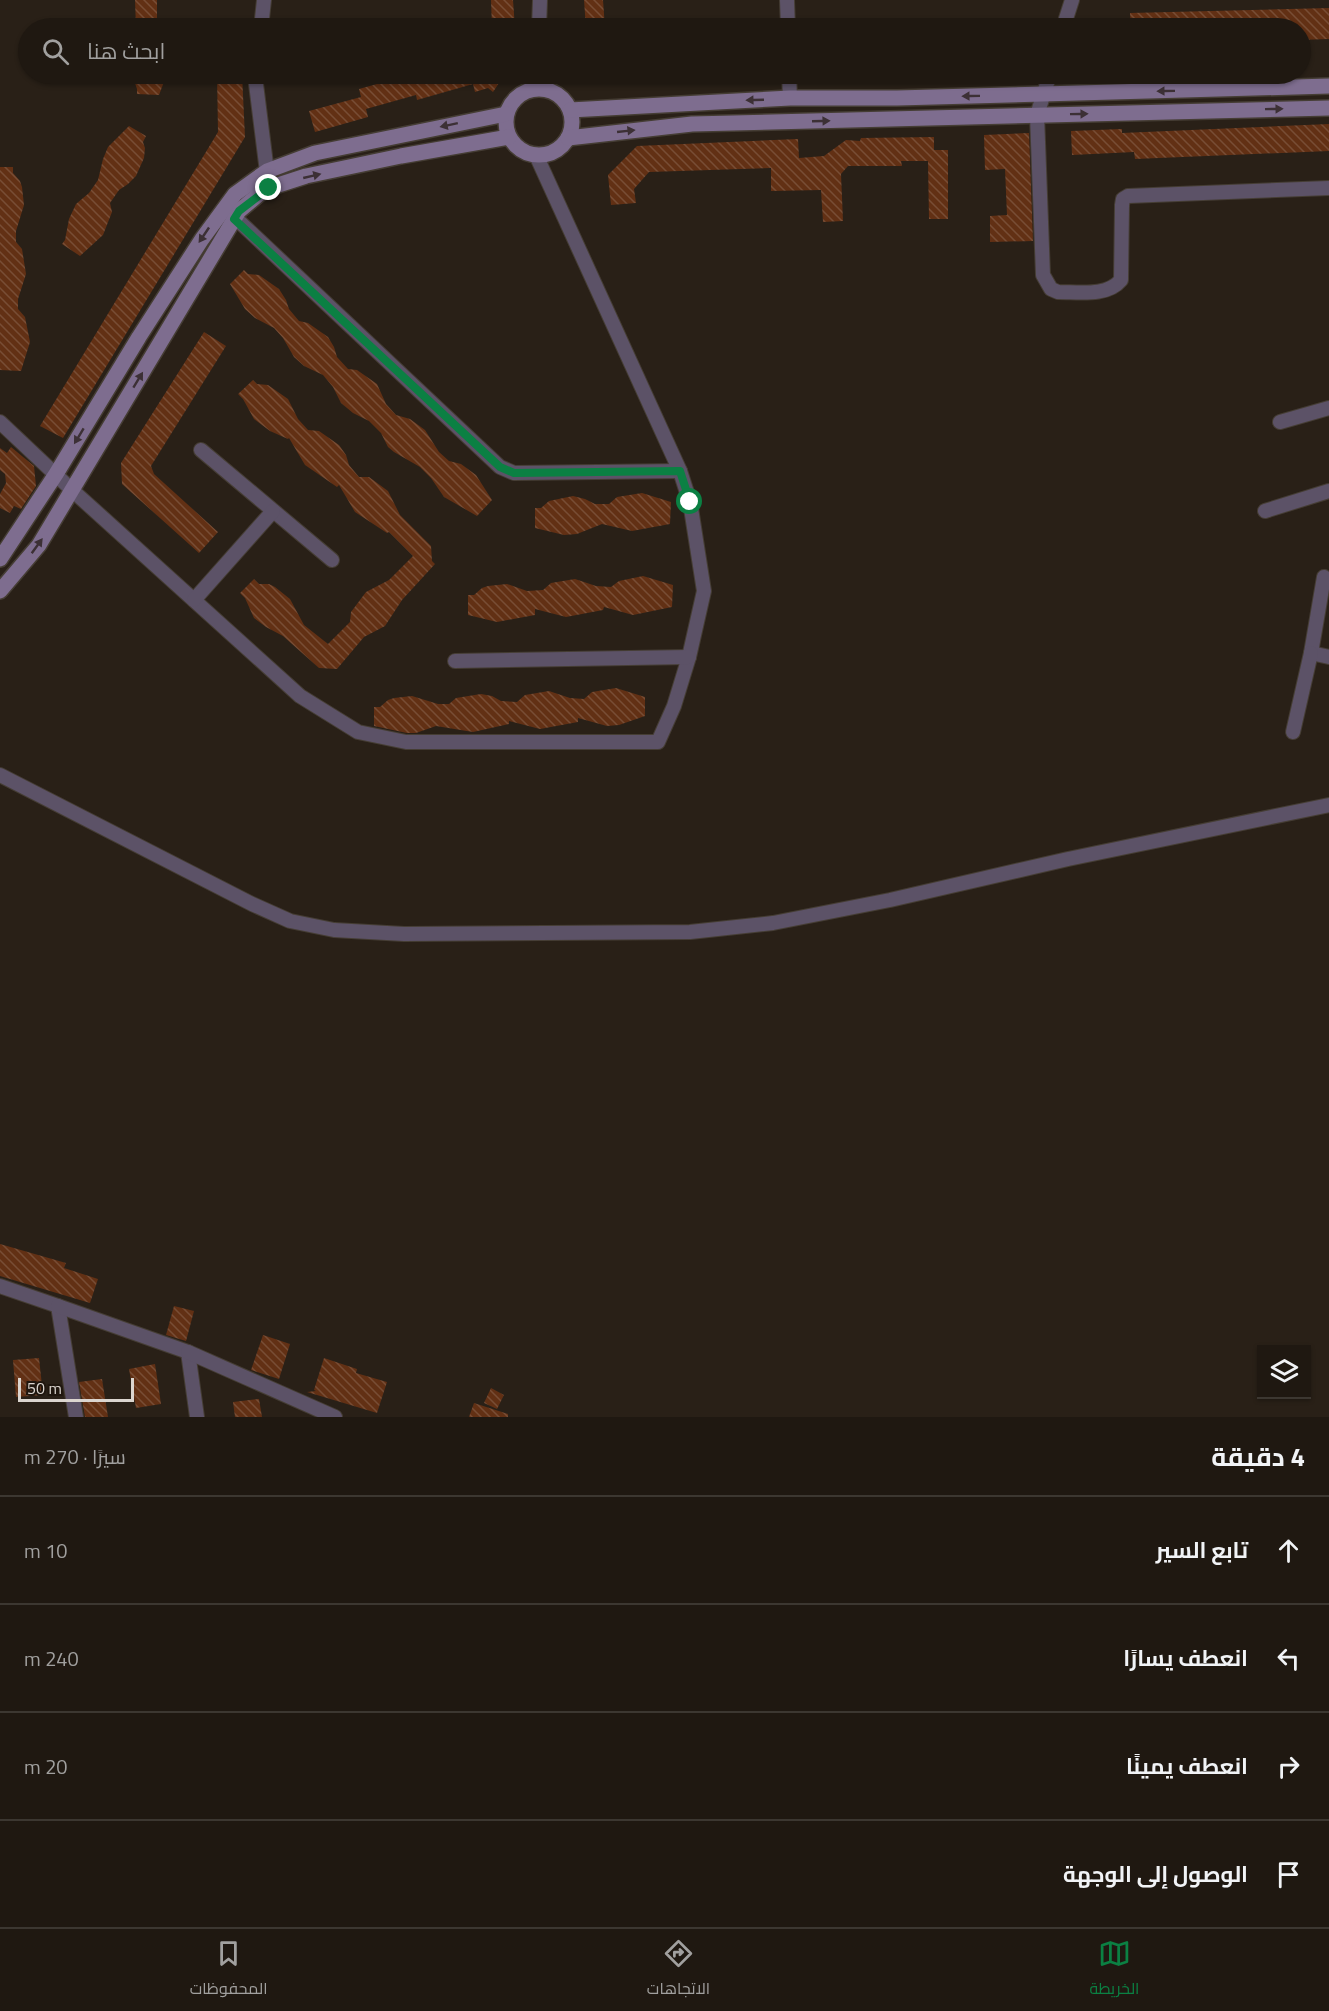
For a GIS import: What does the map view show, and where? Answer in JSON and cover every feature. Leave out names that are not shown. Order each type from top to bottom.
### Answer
[{"type":"main road","points":[[534,84],[514,99],[506,114],[506,130],[520,150],[536,155],[554,151],[568,138],[571,129],[570,110],[566,103],[542,84]]},
{"type":"main road","points":[[570,110],[790,98],[1329,86]]},
{"type":"main road","points":[[568,138],[692,124],[1329,108]]},
{"type":"main road","points":[[0,591],[39,545],[72,490],[229,213],[235,194],[267,171],[315,153],[506,114]]},
{"type":"main road","points":[[0,559],[56,474],[139,337],[229,213],[239,211],[269,188],[306,177],[401,156],[509,137]]},
{"type":"street","points":[[262,18],[264,0]]},
{"type":"street","points":[[539,18],[540,0]]},
{"type":"street","points":[[787,0],[788,18]]},
{"type":"street","points":[[1066,18],[1072,0]]},
{"type":"street","points":[[256,84],[269,188]]},
{"type":"street","points":[[789,84],[790,98]]},
{"type":"street","points":[[1047,84],[1038,115],[1043,275],[1051,289],[1058,292],[1105,291],[1115,287],[1121,280],[1122,205],[1123,199],[1128,196],[1329,188]]},
{"type":"street","points":[[0,422],[300,696],[358,732],[405,742],[658,742],[674,706],[689,657],[704,591],[690,502],[680,471],[536,155]]},
{"type":"street","points":[[229,213],[500,467],[514,473],[680,471]]},
{"type":"street","points":[[1280,422],[1329,408]]},
{"type":"street","points":[[201,450],[332,560]]},
{"type":"street","points":[[1265,511],[1329,491]]},
{"type":"street","points":[[194,600],[273,511]]},
{"type":"street","points":[[1293,732],[1311,653],[1324,577]]},
{"type":"street","points":[[1311,653],[1329,657]]},
{"type":"street","points":[[455,661],[689,657]]},
{"type":"street","points":[[0,775],[252,904],[290,921],[334,930],[404,934],[690,932],[774,923],[1329,805]]},
{"type":"street","points":[[0,1286],[188,1352],[335,1417]]},
{"type":"street","points":[[58,1306],[76,1417]]},
{"type":"street","points":[[188,1352],[197,1417]]},
{"type":"building","points":[[135,0],[157,0],[157,18],[136,18]]},
{"type":"building","points":[[491,0],[513,0],[514,18],[492,18]]},
{"type":"building","points":[[584,0],[603,0],[604,18],[585,18]]},
{"type":"building","points":[[1329,8],[1329,39],[1311,40],[1311,18],[1130,18],[1130,13]]},
{"type":"building","points":[[135,84],[163,84],[159,95],[137,94]]},
{"type":"building","points":[[217,84],[242,84],[245,137],[63,438],[40,426],[218,132]]},
{"type":"building","points":[[377,84],[473,84],[417,100],[416,95],[366,109],[368,117],[315,132],[309,111],[361,97],[359,89]]},
{"type":"building","points":[[473,84],[498,84],[493,92],[488,88],[475,92]]},
{"type":"building","points":[[1329,124],[1329,151],[1135,159],[1134,152],[1072,155],[1071,131],[1122,129],[1122,133]]},
{"type":"building","points":[[129,126],[146,136],[143,142],[144,158],[136,176],[119,190],[110,203],[112,212],[103,235],[80,256],[62,244],[65,240],[69,219],[76,204],[89,193],[98,180],[108,147]]},
{"type":"building","points":[[1029,133],[1033,241],[990,242],[990,216],[1007,215],[1005,169],[985,170],[984,135]]},
{"type":"building","points":[[934,137],[934,150],[948,150],[948,219],[929,219],[928,161],[901,161],[902,166],[848,166],[841,174],[843,221],[823,222],[821,190],[771,191],[771,168],[649,172],[634,189],[636,203],[611,205],[608,175],[637,146],[798,139],[799,158],[824,156],[846,140]]},
{"type":"building","points":[[0,167],[13,167],[13,173],[22,187],[24,205],[16,231],[16,242],[22,249],[26,274],[18,299],[18,309],[25,317],[30,342],[21,371],[0,370]]},
{"type":"building","points":[[244,270],[248,274],[259,275],[279,289],[289,309],[299,321],[308,323],[328,337],[337,357],[348,369],[357,370],[377,384],[386,404],[396,415],[410,419],[425,430],[439,452],[449,461],[461,464],[476,475],[492,500],[477,516],[444,497],[420,467],[394,452],[388,447],[381,433],[369,421],[353,413],[341,403],[333,387],[323,375],[304,366],[294,357],[274,328],[255,318],[245,309],[230,284]]},
{"type":"building","points":[[204,332],[226,346],[151,466],[154,474],[218,532],[199,553],[122,484],[121,463]]},
{"type":"building","points":[[253,380],[257,384],[268,385],[288,399],[298,419],[308,430],[319,431],[339,445],[349,465],[359,477],[369,477],[388,491],[400,515],[431,546],[432,561],[435,564],[402,600],[385,626],[364,637],[337,669],[319,668],[283,636],[254,618],[245,598],[240,593],[254,579],[259,584],[269,584],[275,587],[290,599],[304,625],[328,644],[350,622],[351,612],[366,592],[389,580],[413,556],[389,532],[387,533],[355,512],[339,485],[337,487],[305,465],[289,438],[270,431],[254,419],[238,394]]},
{"type":"building","points":[[11,447],[34,466],[36,486],[21,509],[14,506],[10,513],[0,508],[0,494],[6,483],[5,474],[0,470],[0,448],[7,453]]},
{"type":"building","points":[[642,493],[671,502],[670,524],[632,531],[602,524],[577,534],[564,535],[535,528],[535,508],[541,508],[549,501],[573,496],[595,504],[609,504],[617,497]]},
{"type":"building","points":[[643,576],[673,585],[672,607],[633,615],[604,607],[603,610],[566,617],[535,609],[535,615],[497,622],[468,615],[468,595],[474,595],[488,586],[507,584],[527,591],[543,590],[551,583],[575,579],[596,586],[611,587],[619,581]]},
{"type":"building","points":[[616,688],[645,697],[645,716],[619,725],[607,726],[578,718],[578,722],[540,729],[509,721],[509,724],[473,732],[436,726],[416,733],[407,733],[374,726],[374,707],[380,707],[394,698],[412,696],[438,704],[449,704],[456,698],[481,694],[501,701],[517,702],[525,695],[549,691],[570,698],[584,699],[592,692]]},
{"type":"building","points":[[0,1244],[66,1263],[64,1268],[98,1279],[90,1303],[0,1276]]},
{"type":"building","points":[[174,1306],[194,1311],[186,1341],[166,1335]]},
{"type":"building","points":[[263,1335],[290,1344],[279,1379],[251,1370]]},
{"type":"building","points":[[39,1358],[43,1395],[16,1397],[13,1360]]},
{"type":"building","points":[[324,1358],[357,1369],[356,1373],[387,1382],[377,1413],[307,1392],[316,1391],[314,1390]]},
{"type":"building","points":[[155,1364],[161,1404],[136,1408],[129,1369]]},
{"type":"building","points":[[102,1379],[108,1417],[85,1417],[79,1382]]},
{"type":"building","points":[[491,1388],[504,1395],[497,1409],[484,1403]]},
{"type":"building","points":[[259,1399],[262,1417],[235,1417],[233,1402]]},
{"type":"building","points":[[474,1403],[508,1414],[508,1417],[469,1417]]},
{"type":"route","points":[[269,188],[239,211],[234,219],[500,467],[514,473],[680,471],[690,502]]}]
